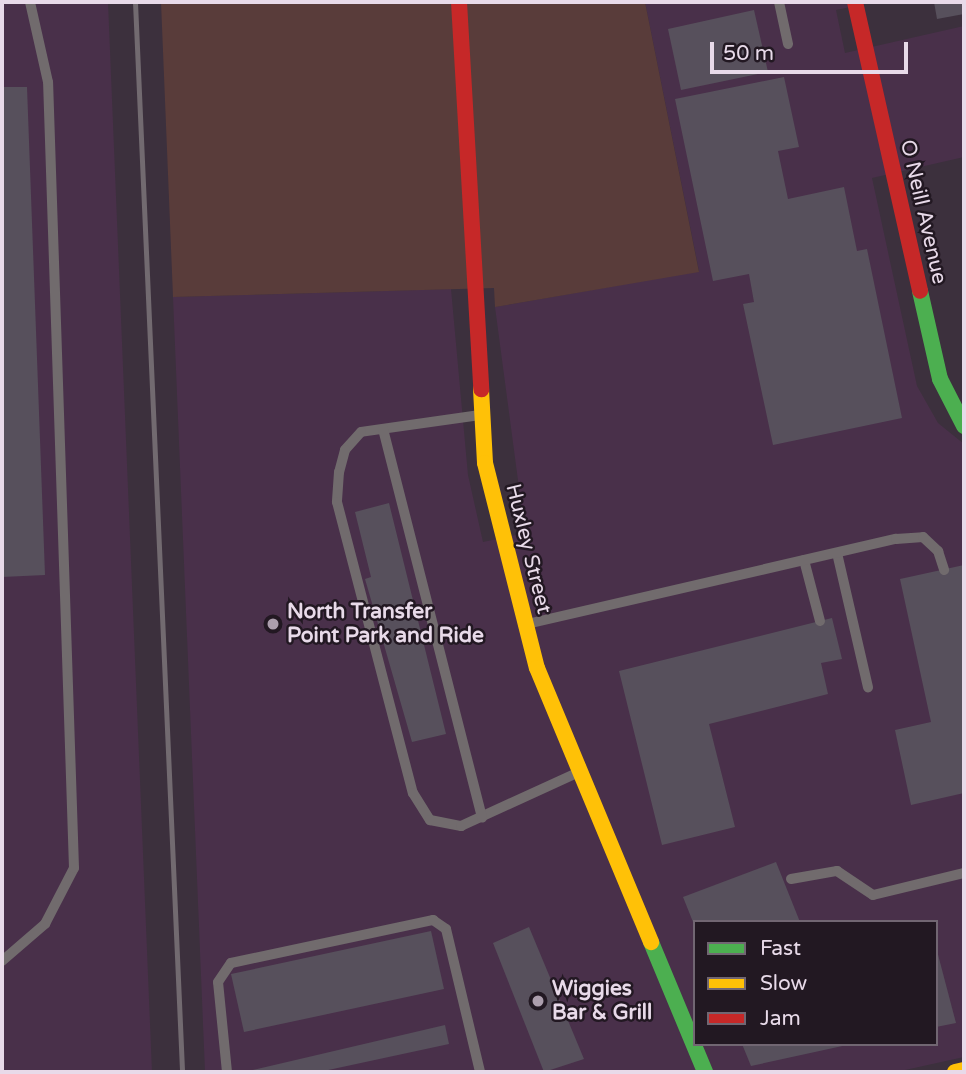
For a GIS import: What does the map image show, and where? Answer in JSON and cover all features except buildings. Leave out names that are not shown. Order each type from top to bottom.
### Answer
[{"type":"street","name":"Huxley Street","points":[[459,2],[485,463],[525,625],[580,771],[693,1043]]},
{"type":"street","name":"O Neill Avenue","points":[[855,2],[940,379],[964,426]]},
{"type":"street","name":"Huxley Street","points":[[694,1046],[705,1072]]},
{"type":"street","points":[[955,1072],[964,1070]]},
{"type":"lane","points":[[2,961],[46,924],[74,868],[48,95],[30,2]]},
{"type":"lane","points":[[779,2],[788,44]]},
{"type":"lane","points":[[482,415],[361,432],[345,450],[339,510],[413,793],[421,811],[447,827],[482,818],[580,771]]},
{"type":"lane","points":[[383,429],[482,818]]},
{"type":"lane","points":[[525,625],[804,560],[923,537],[938,551],[944,570]]},
{"type":"lane","points":[[837,553],[868,687]]},
{"type":"lane","points":[[804,560],[820,621]]},
{"type":"lane","points":[[791,879],[836,871],[873,895],[964,873]]},
{"type":"lane","points":[[227,1072],[218,982],[231,964],[433,920],[446,929],[480,1072]]},
{"type":"shaded area","points":[[2,2],[108,2],[152,1072],[2,1072]]},
{"type":"shaded area","points":[[161,2],[645,2],[699,272],[495,307],[494,288],[173,297]]},
{"type":"shaded area","points":[[645,2],[875,2],[836,10],[845,53],[964,26],[964,157],[872,178],[917,386],[938,423],[964,444],[964,1057],[896,1072],[205,1072],[173,297],[451,289],[468,475],[483,542],[525,533],[495,307],[699,271]]},
{"type":"railway","points":[[135,2],[182,1072]]},
{"type":"traffic: fast","points":[[920,291],[940,379],[964,426]]},
{"type":"traffic: fast","points":[[651,942],[693,1043]]},
{"type":"traffic: fast","points":[[694,1046],[705,1072]]},
{"type":"traffic: slow","points":[[481,389],[485,463],[537,668],[651,942]]},
{"type":"traffic: slow","points":[[955,1072],[964,1070]]},
{"type":"traffic: jam","points":[[459,2],[481,389]]},
{"type":"traffic: jam","points":[[855,2],[920,291]]},
{"type":"place","name":"North Transfer Point Park and Ride","points":[[273,624]]},
{"type":"place","name":"Wiggies Bar & Grill","points":[[538,1001]]}]
